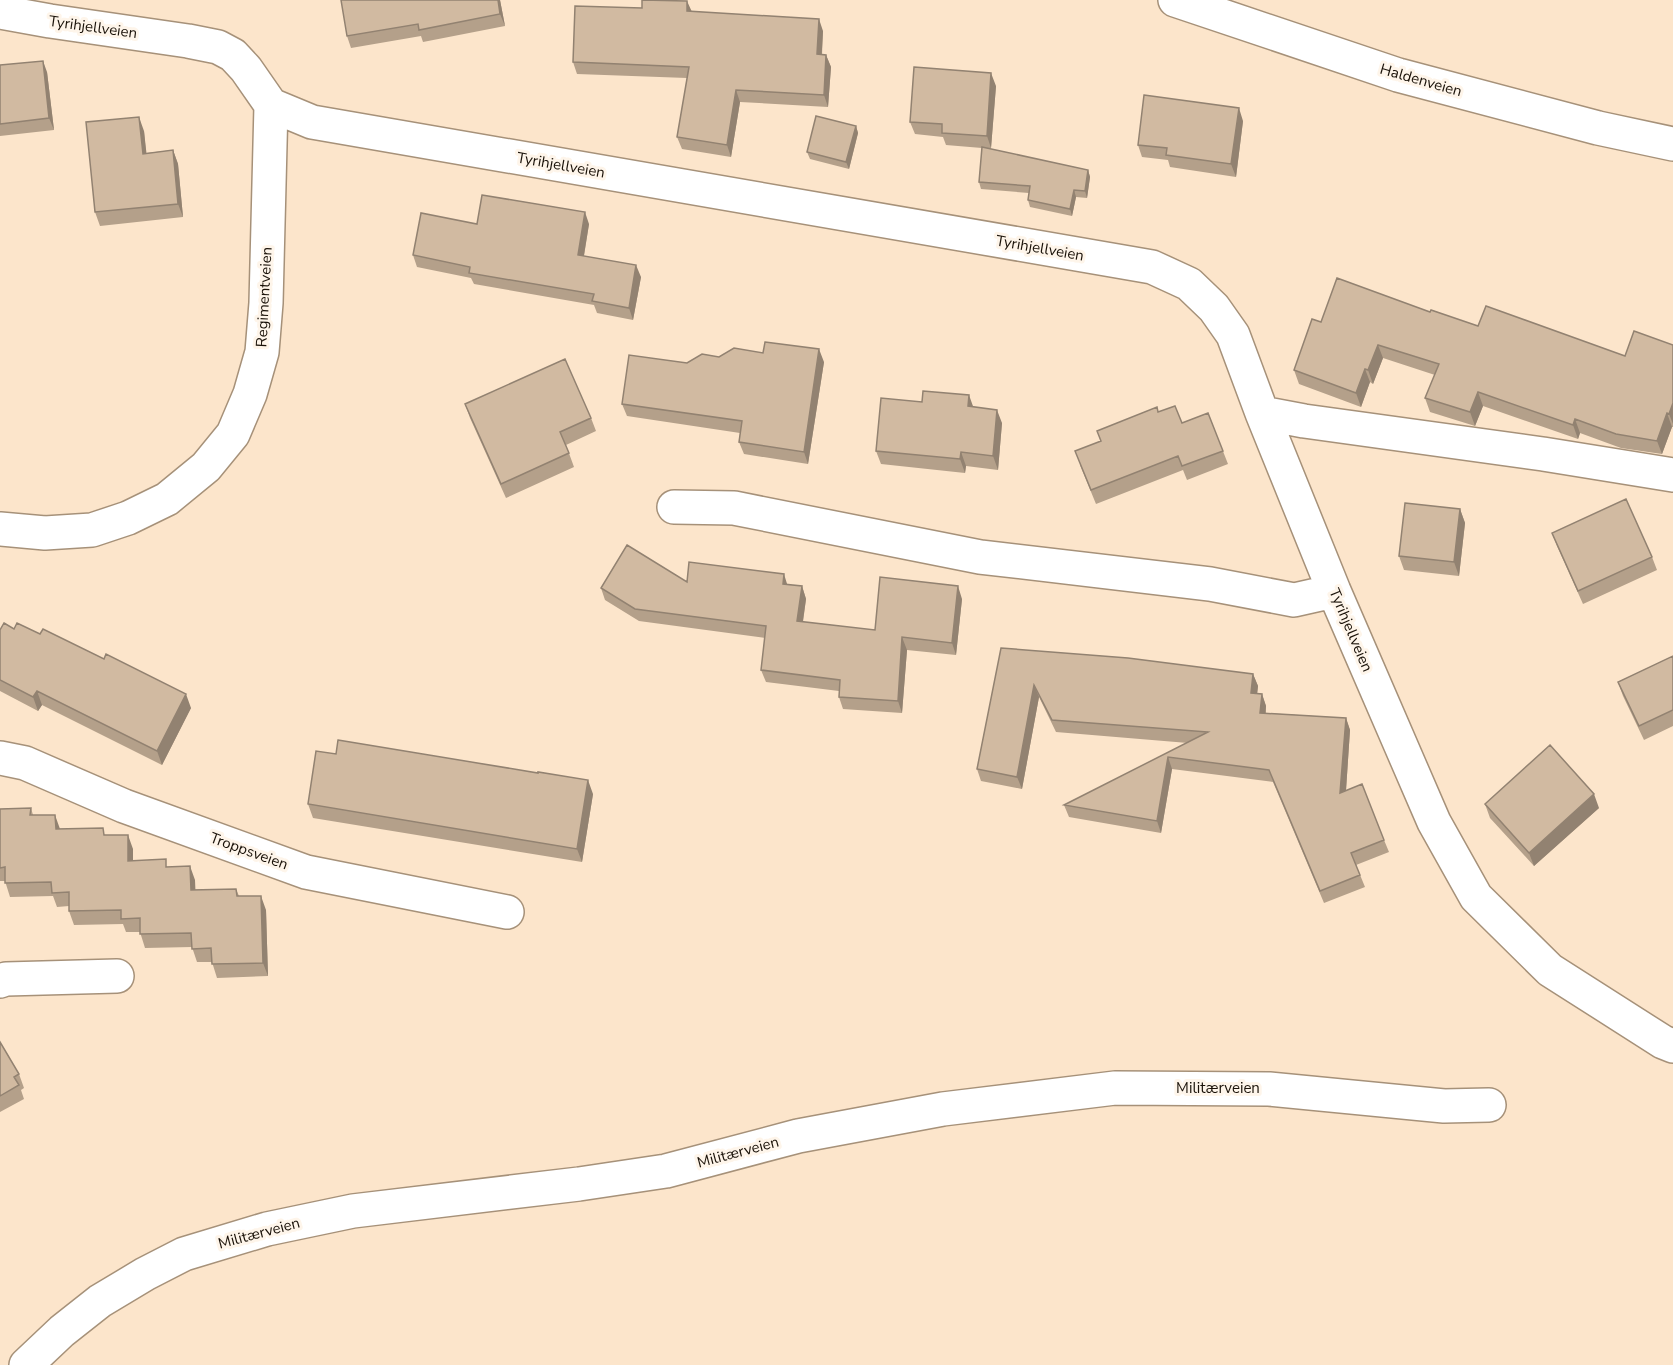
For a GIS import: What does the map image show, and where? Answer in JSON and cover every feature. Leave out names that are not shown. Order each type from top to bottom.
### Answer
[{"type":"street","name":"Haldenveien","points":[[1175,0],[1398,75],[1598,128],[1673,144]]},
{"type":"street","name":"Tyrihjellveien","points":[[0,12],[218,47],[233,55],[246,69],[271,105],[312,122],[1152,267],[1189,284],[1214,308],[1233,335],[1334,591],[1434,822],[1476,897],[1550,970],[1663,1042],[1673,1046]]},
{"type":"street","name":"Regimentveien","points":[[0,529],[45,533],[92,530],[128,518],[167,499],[206,467],[233,434],[250,394],[262,352],[266,303],[271,105]]},
{"type":"street","points":[[1262,413],[1304,421],[1543,454],[1673,476]]},
{"type":"street","points":[[674,507],[734,508],[980,557],[1210,584],[1294,600],[1334,591]]},
{"type":"street","name":"Troppsveien","points":[[0,758],[25,763],[124,806],[306,872],[507,912]]},
{"type":"street","points":[[0,981],[117,976]]},
{"type":"street","name":"Militærveien","points":[[26,1365],[62,1331],[100,1301],[184,1254],[267,1229],[353,1211],[579,1184],[666,1171],[820,1131],[943,1109],[1115,1088],[1269,1089],[1444,1106],[1489,1105]]},
{"type":"building","points":[[341,0],[498,0],[500,14],[419,30],[418,24],[347,36]]},
{"type":"building","points":[[642,0],[687,1],[687,11],[819,19],[817,54],[826,55],[824,95],[736,90],[727,145],[677,137],[689,67],[573,62],[575,6],[642,8]]},
{"type":"building","points":[[43,61],[49,118],[0,124],[0,65]]},
{"type":"building","points":[[914,67],[991,73],[987,136],[942,133],[942,124],[910,122]]},
{"type":"building","points":[[1144,95],[1239,108],[1231,164],[1166,155],[1167,148],[1138,145]]},
{"type":"building","points":[[816,116],[856,126],[846,162],[807,152]]},
{"type":"building","points":[[139,117],[143,154],[173,150],[178,204],[95,212],[86,122]]},
{"type":"building","points":[[982,147],[1088,170],[1085,191],[1074,190],[1070,209],[1028,200],[1030,186],[979,182]]},
{"type":"building","points":[[482,195],[585,212],[578,255],[636,265],[629,308],[592,301],[594,294],[469,273],[470,267],[413,255],[421,213],[477,224]]},
{"type":"building","points":[[1337,278],[1430,312],[1431,310],[1478,326],[1486,306],[1625,356],[1634,331],[1673,345],[1673,403],[1657,441],[1616,434],[1575,419],[1573,425],[1478,392],[1470,412],[1425,398],[1439,364],[1378,345],[1368,370],[1365,369],[1356,393],[1294,370],[1312,319],[1321,322]]},
{"type":"building","points":[[765,342],[819,349],[804,452],[739,442],[742,421],[622,404],[629,355],[687,363],[702,354],[719,357],[734,348],[763,353]]},
{"type":"building","points":[[565,359],[591,418],[560,432],[569,453],[501,484],[465,404]]},
{"type":"building","points":[[923,391],[969,395],[968,406],[997,410],[993,456],[961,452],[960,459],[876,451],[881,398],[922,402]]},
{"type":"building","points":[[1175,406],[1182,423],[1208,413],[1223,451],[1182,466],[1178,456],[1091,490],[1075,451],[1101,441],[1097,431],[1157,407],[1158,412]]},
{"type":"building","points":[[1626,499],[1652,557],[1578,591],[1552,533]]},
{"type":"building","points":[[1405,503],[1460,509],[1454,562],[1399,556]]},
{"type":"building","points":[[627,545],[687,582],[689,562],[784,574],[783,584],[802,586],[797,621],[875,630],[880,577],[958,586],[952,643],[902,637],[898,701],[839,697],[840,680],[761,670],[766,626],[635,609],[601,588]]},
{"type":"building","points":[[4,623],[14,629],[17,623],[40,634],[43,629],[104,659],[106,654],[186,694],[157,751],[37,691],[33,697],[0,680],[0,630]]},
{"type":"building","points":[[1001,648],[1128,658],[1253,674],[1251,693],[1262,694],[1260,713],[1346,718],[1340,793],[1362,784],[1384,840],[1351,853],[1360,875],[1320,891],[1269,770],[1168,757],[1157,821],[1064,805],[1208,732],[1052,720],[1034,685],[1017,777],[977,769]]},
{"type":"building","points":[[1673,656],[1673,710],[1639,726],[1618,682]]},
{"type":"building","points":[[338,740],[588,780],[577,849],[308,804],[316,751],[336,754]]},
{"type":"building","points":[[1550,745],[1594,794],[1529,853],[1485,804]]},
{"type":"building","points":[[31,808],[30,815],[55,815],[56,829],[103,828],[104,835],[128,835],[128,861],[166,859],[166,867],[190,866],[191,890],[236,889],[237,896],[261,896],[263,963],[212,964],[211,948],[192,949],[191,933],[140,934],[140,918],[121,919],[121,910],[69,911],[69,892],[52,893],[51,882],[5,883],[5,867],[0,868],[0,809]]},
{"type":"building","points":[[0,1042],[19,1074],[14,1077],[19,1085],[0,1096]]}]
